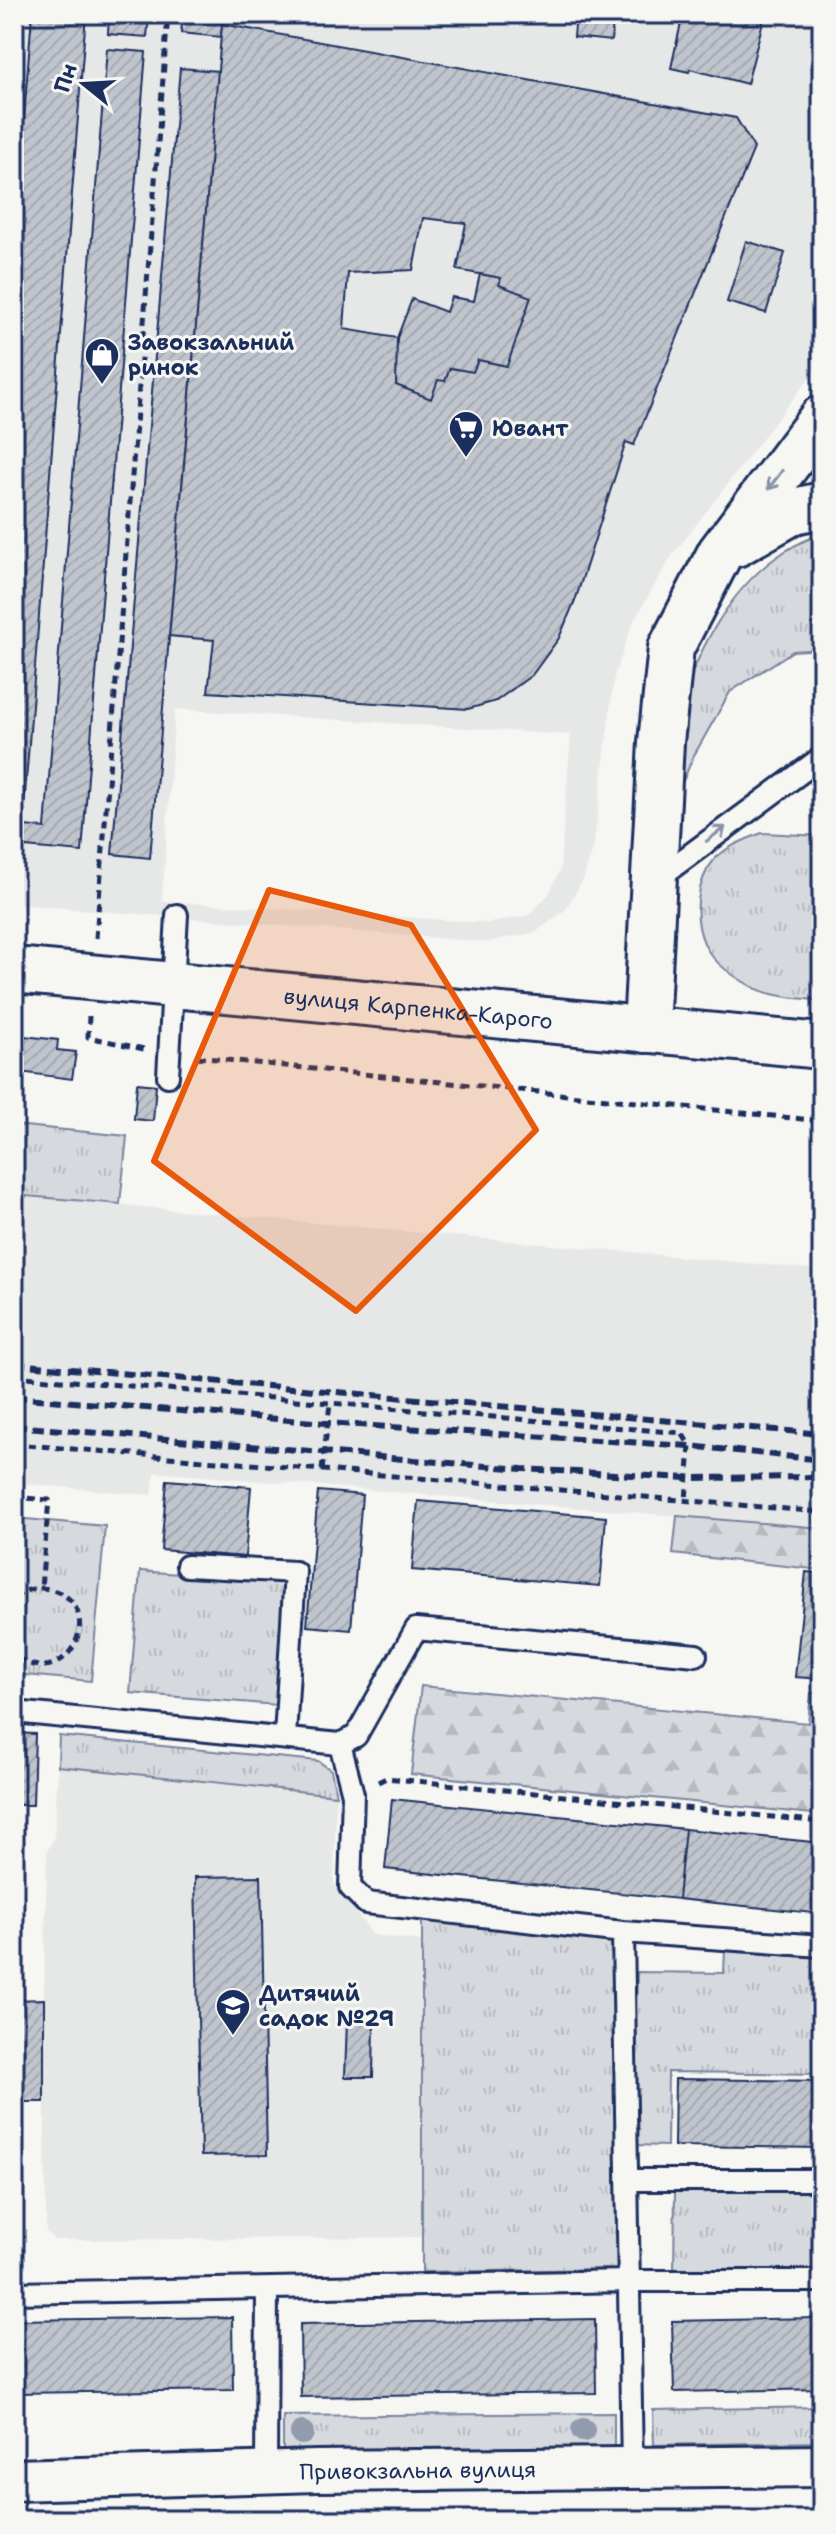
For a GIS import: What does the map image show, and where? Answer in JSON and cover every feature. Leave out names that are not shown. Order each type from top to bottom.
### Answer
[{"type":"main road","points":[[646,1030],[661,742],[671,648],[720,553],[822,418]]},
{"type":"main road","points":[[720,553],[794,511],[822,505]]},
{"type":"main road","name":"вулиця Карпенка-Карого","points":[[14,970],[822,1046]]},
{"type":"street","name":"Привокзальна вулиця","points":[[14,2480],[266,2472],[822,2466]]},
{"type":"lane","points":[[654,881],[822,757]]},
{"type":"lane","points":[[168,1076],[177,915]]},
{"type":"lane","points":[[187,1566],[295,1572],[285,1737]]},
{"type":"lane","points":[[14,1712],[340,1744],[356,1736],[416,1629],[696,1655]]},
{"type":"lane","points":[[340,1744],[353,1794],[350,1887],[366,1903],[623,1932],[822,1946]]},
{"type":"lane","points":[[623,1932],[632,2468]]},
{"type":"lane","points":[[627,2180],[822,2180]]},
{"type":"lane","points":[[14,2293],[629,2281],[822,2281]]},
{"type":"lane","points":[[266,2472],[267,2289]]},
{"type":"path","points":[[168,14],[88,1037],[169,1054],[822,1121]]},
{"type":"path","points":[[14,1376],[682,1433],[690,1446],[686,1501]]},
{"type":"path","points":[[322,1470],[330,1404]]},
{"type":"path","points":[[14,1444],[822,1512]]},
{"type":"path","points":[[14,1497],[49,1500],[41,1588]]},
{"type":"path","points":[[14,1598],[29,1589],[59,1592],[71,1601],[78,1615],[80,1630],[76,1645],[67,1657],[53,1664],[38,1666],[23,1662],[14,1655]]},
{"type":"path","points":[[353,1794],[386,1778],[822,1822]]},
{"type":"highlighted area","points":[[269,890],[411,925],[536,1130],[356,1311],[154,1161]]},
{"type":"shaded area","name":"Ювант","points":[[14,14],[822,14],[822,361],[672,556],[633,622],[614,677],[594,844],[583,880],[565,910],[536,932],[487,942],[14,904]],"holes":[[[175,709],[571,735],[560,870],[549,894],[529,915],[490,923],[162,901]]]},
{"type":"shaded area","points":[[14,1195],[822,1270],[822,1528],[155,1472],[152,1495],[14,1483]]},
{"type":"shaded area","name":"Дитячий садок №29","points":[[58,1766],[336,1795],[334,1884],[373,1935],[421,1941],[421,2237],[54,2240],[46,2231],[44,1999],[47,1851],[54,1838]]},
{"type":"green space","points":[[822,534],[822,649],[793,651],[730,692],[693,757],[671,810],[682,700],[705,645],[730,604],[761,570],[800,543]]},
{"type":"green space","points":[[762,833],[822,836],[822,1001],[757,989],[723,967],[704,943],[698,922],[698,900],[703,878],[714,860],[725,851]]},
{"type":"green space","points":[[14,1125],[127,1136],[120,1204],[14,1195]]},
{"type":"green space","points":[[677,1516],[822,1528],[822,1570],[673,1554]]},
{"type":"green space","points":[[14,1518],[105,1526],[91,1681],[14,1674]]},
{"type":"green space","points":[[140,1571],[286,1582],[277,1705],[130,1693]]},
{"type":"green space","points":[[421,1686],[808,1723],[811,1693],[822,1694],[822,1815],[411,1774]]},
{"type":"green space","points":[[59,1736],[318,1761],[331,1770],[336,1795],[58,1766]]},
{"type":"green space","points":[[422,1920],[613,1940],[619,2269],[422,2272]]},
{"type":"green space","points":[[725,1951],[822,1958],[822,2074],[668,2072],[667,2146],[633,2145],[637,1972],[724,1973]]},
{"type":"green space","points":[[675,2190],[822,2191],[822,2273],[674,2273]]},
{"type":"green space","points":[[822,2407],[822,2442],[654,2445],[653,2410]]},
{"type":"green space","points":[[614,2413],[614,2448],[283,2451],[283,2416]]},
{"type":"building","points":[[32,14],[86,14],[24,807],[14,806],[14,246]]},
{"type":"building","points":[[109,14],[149,14],[147,37],[108,34]]},
{"type":"building","points":[[183,14],[223,14],[221,37],[181,33]]},
{"type":"building","points":[[513,14],[555,14],[555,21],[512,17]]},
{"type":"building","points":[[576,14],[614,14],[611,41],[574,37]]},
{"type":"building","points":[[683,14],[765,14],[747,84],[690,69],[689,72],[671,68]]},
{"type":"building","name":"Ювант","points":[[222,24],[736,118],[754,148],[634,445],[626,442],[576,598],[559,638],[532,675],[496,701],[468,709],[208,692],[214,640],[169,636]],"holes":[[[423,218],[466,223],[457,270],[501,278],[499,285],[531,297],[507,366],[478,360],[473,372],[450,368],[445,381],[438,380],[431,399],[396,385],[397,338],[344,329],[348,273],[413,270]]]},
{"type":"building","points":[[107,49],[146,52],[82,852],[14,846],[14,825],[45,828]]},
{"type":"building","points":[[180,68],[218,71],[150,858],[112,854]]},
{"type":"building","points":[[746,241],[785,253],[766,313],[727,302]]},
{"type":"building","points":[[480,274],[501,278],[499,285],[531,297],[507,366],[478,360],[473,372],[450,368],[445,381],[438,380],[431,399],[396,385],[397,338],[412,299],[446,312],[451,297],[474,301]]},
{"type":"building","points":[[24,1036],[58,1040],[57,1050],[76,1052],[72,1079],[19,1072]]},
{"type":"building","points":[[137,1083],[156,1085],[153,1121],[134,1119]]},
{"type":"building","points":[[167,1480],[251,1487],[245,1557],[161,1550]]},
{"type":"building","points":[[318,1491],[362,1495],[351,1630],[307,1626]]},
{"type":"building","points":[[418,1501],[606,1517],[600,1586],[412,1570]]},
{"type":"building","points":[[806,1572],[822,1574],[822,1679],[795,1677]]},
{"type":"building","points":[[14,1733],[35,1734],[33,1805],[14,1805]]},
{"type":"building","points":[[392,1799],[685,1829],[678,1899],[385,1869]]},
{"type":"building","points":[[685,1829],[822,1843],[822,1914],[678,1899]]},
{"type":"building","points":[[261,1876],[267,2155],[201,2156],[195,1877]]},
{"type":"building","points":[[44,1999],[44,2102],[17,2102],[14,2000]]},
{"type":"building","points":[[347,2020],[374,2021],[373,2077],[345,2077]]},
{"type":"building","points":[[675,2079],[822,2081],[822,2148],[674,2146]]},
{"type":"building","points":[[232,2317],[233,2390],[14,2393],[14,2320]]},
{"type":"building","points":[[822,2318],[822,2389],[674,2392],[672,2321]]},
{"type":"building","points":[[595,2319],[596,2393],[301,2397],[300,2324]]},
{"type":"railway","points":[[14,1364],[822,1434]]},
{"type":"railway","points":[[14,1397],[326,1423],[690,1446],[822,1460]]},
{"type":"railway","points":[[14,1426],[522,1469],[687,1478],[822,1477]]},
{"type":"place","name":"Завокзальний ринок","points":[[102,386]]},
{"type":"place","name":"Ювант","points":[[466,459]]},
{"type":"place","name":"Дитячий садок №29","points":[[233,2037]]}]
